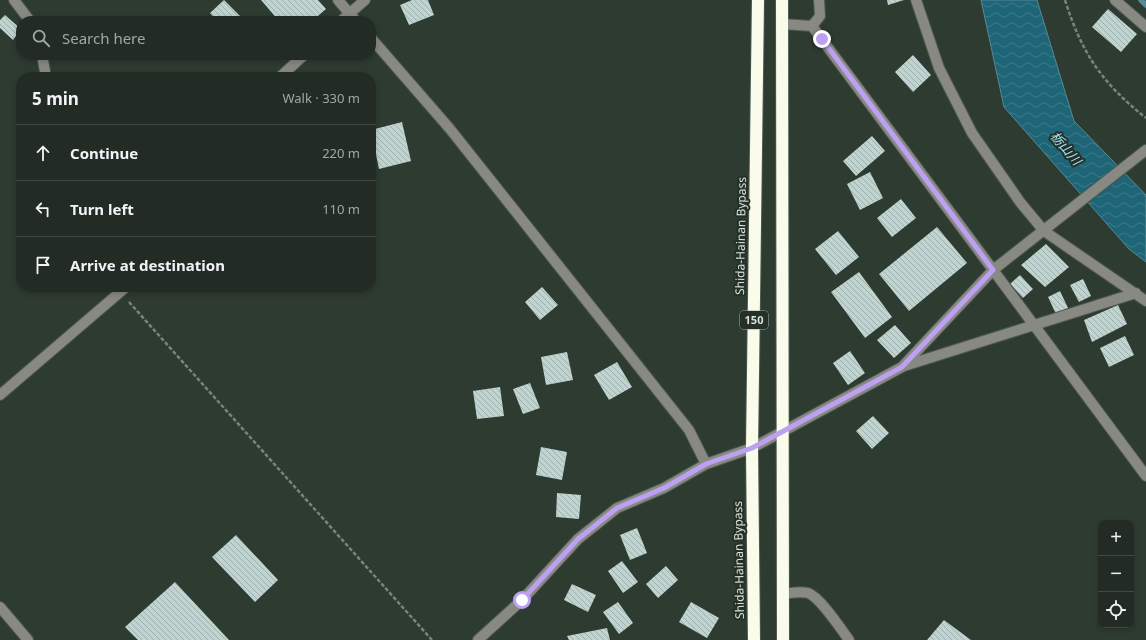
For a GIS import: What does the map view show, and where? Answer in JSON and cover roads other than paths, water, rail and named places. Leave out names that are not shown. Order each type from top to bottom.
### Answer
[{"type":"highway","name":"Shida-Hainan Bypass","points":[[754,640],[752,448],[758,0]]},
{"type":"highway","name":"150","points":[[782,0],[783,640]]},
{"type":"street","points":[[14,0],[26,16]]},
{"type":"street","points":[[338,0],[352,16]]},
{"type":"street","points":[[354,16],[365,0]]},
{"type":"street","points":[[812,26],[820,16],[819,0]]},
{"type":"street","points":[[916,0],[939,68],[972,133],[1020,202],[1048,228],[1146,301]]},
{"type":"street","points":[[1115,0],[1146,27]]},
{"type":"street","points":[[782,24],[812,26],[1146,476]]},
{"type":"street","points":[[376,44],[450,129],[689,430],[706,464]]},
{"type":"street","points":[[43,60],[45,72]]},
{"type":"street","points":[[285,72],[299,60]]},
{"type":"street","points":[[902,367],[993,270],[1146,150]]},
{"type":"street","points":[[0,395],[118,292]]},
{"type":"street","points":[[478,640],[522,600],[578,539],[617,508],[664,488],[706,464],[752,448],[902,367],[1136,293]]},
{"type":"street","points":[[783,594],[796,592],[809,593],[818,601],[849,640]]},
{"type":"street","points":[[0,607],[28,640]]},
{"type":"water","name":"栃山川","points":[[981,0],[1037,0],[1074,121],[1146,195],[1146,262],[1129,249],[1004,107]]},
{"type":"waterway","points":[[1141,0],[1146,5]]}]
